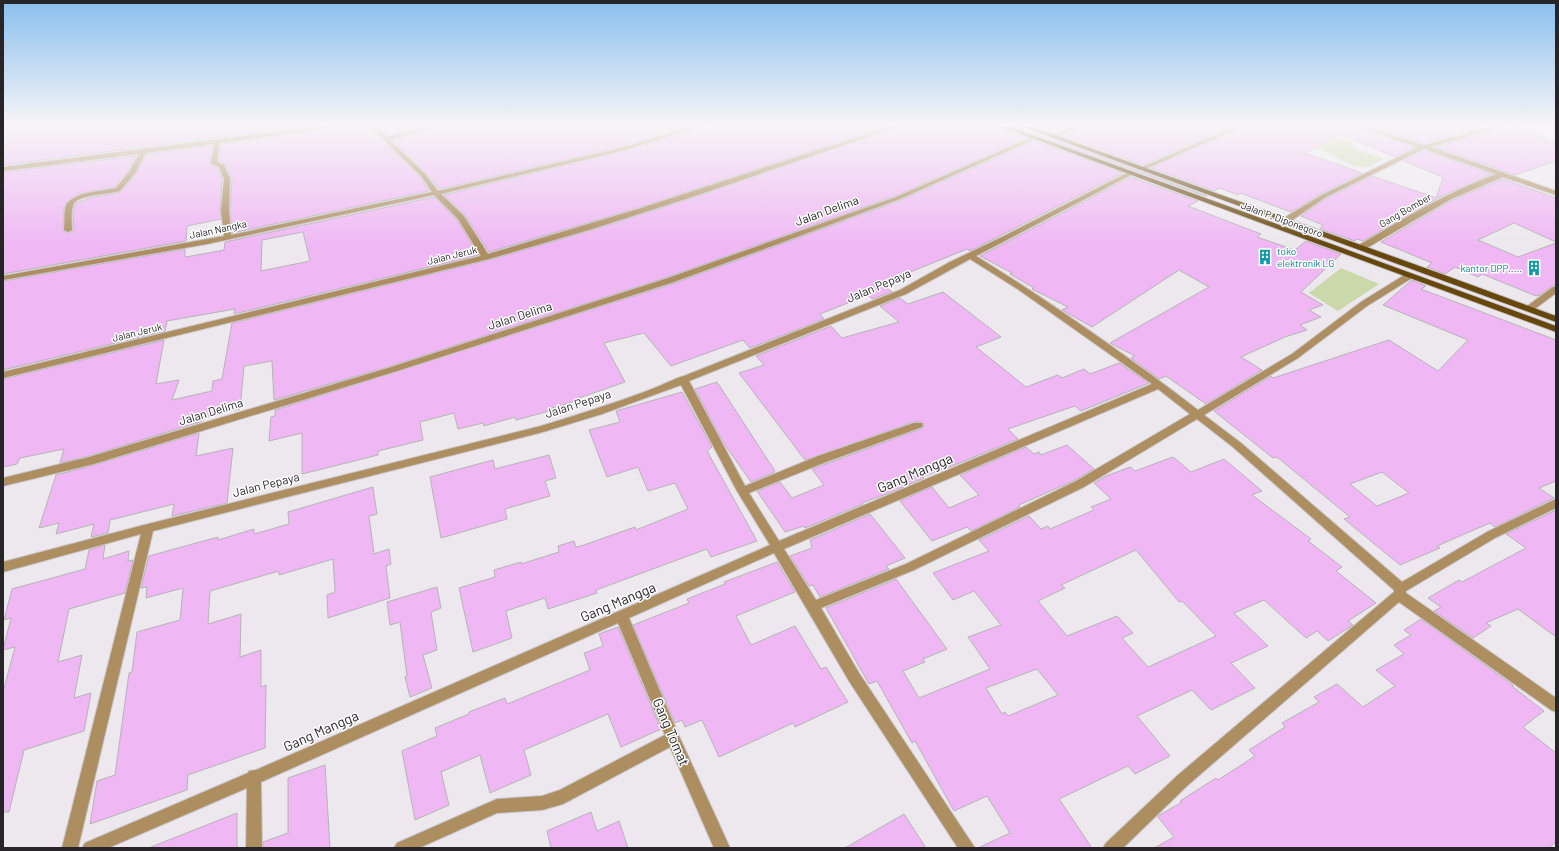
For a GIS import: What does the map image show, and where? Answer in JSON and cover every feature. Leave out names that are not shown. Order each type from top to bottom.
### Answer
[{"type":"main road","name":"Jalan P. Diponegoro","points":[[1107,166],[1556,329]]},
{"type":"main road","points":[[1135,166],[1285,221],[1362,247],[1556,319]]},
{"type":"street","points":[[3,169],[27,166]]},
{"type":"street","points":[[68,230],[69,207],[72,201],[79,197],[118,190],[132,173],[136,166]]},
{"type":"street","points":[[221,166],[227,179],[225,210],[228,237]]},
{"type":"street","points":[[413,166],[461,218],[486,257]]},
{"type":"street","name":"Jalan Nangka","points":[[3,278],[228,237],[550,166]]},
{"type":"street","name":"Jalan Jeruk","points":[[3,375],[486,257],[571,233],[780,166]]},
{"type":"street","name":"Jalan Delima","points":[[3,482],[90,461],[391,370],[671,280],[898,198],[971,166]]},
{"type":"street","points":[[1141,168],[1146,166]]},
{"type":"street","points":[[1285,221],[1324,196],[1386,166]]},
{"type":"street","points":[[1479,166],[1556,193]]},
{"type":"street","name":"Jalan Pepaya","points":[[3,567],[148,528],[543,429],[599,412],[664,388],[683,379],[903,292],[1129,174]]},
{"type":"street","name":"Gang Bomber","points":[[1362,247],[1432,205],[1478,183],[1504,174]]},
{"type":"street","points":[[971,256],[1022,288],[1198,415],[1237,445],[1400,592],[1556,706]]},
{"type":"street","points":[[813,606],[910,567],[1080,484],[1295,356],[1364,304],[1409,276]]},
{"type":"street","points":[[1529,309],[1556,289]]},
{"type":"street","points":[[683,379],[742,491],[813,606],[854,677],[968,848]]},
{"type":"street","name":"Gang Mangga","points":[[90,848],[777,547],[1158,385]]},
{"type":"street","points":[[742,491],[822,459],[918,425]]},
{"type":"street","points":[[1111,848],[1128,834],[1183,780],[1400,592],[1491,535],[1556,503]]},
{"type":"street","points":[[70,848],[148,528]]},
{"type":"street","name":"Gang Tomat","points":[[622,616],[673,738],[722,848]]},
{"type":"street","points":[[402,848],[497,806],[542,803],[563,797],[673,738]]},
{"type":"street","points":[[254,776],[254,848]]},
{"type":"green space","points":[[1354,166],[1369,166],[1366,167]]},
{"type":"green space","points":[[1341,268],[1379,284],[1338,311],[1309,293]]},
{"type":"building","points":[[55,166],[131,166],[115,187],[79,194],[67,202],[64,208],[63,230],[69,233],[74,230],[73,212],[76,203],[90,198],[121,192],[136,174],[141,166],[213,166],[218,168],[222,179],[220,210],[221,219],[187,226],[186,241],[3,274],[3,172]]},
{"type":"building","points":[[226,166],[409,166],[420,177],[429,191],[232,233],[230,210],[232,179]]},
{"type":"building","points":[[418,166],[540,166],[439,189]]},
{"type":"building","points":[[564,166],[766,166],[638,208],[489,252],[465,215],[444,195]]},
{"type":"building","points":[[786,166],[964,166],[895,196],[668,277],[388,367],[274,400],[272,361],[244,366],[240,409],[205,417],[204,420],[200,422],[89,456],[60,463],[64,449],[20,458],[17,464],[3,467],[3,379],[164,340],[156,384],[179,380],[172,400],[212,391],[213,381],[222,379],[232,323],[489,260],[592,230]]},
{"type":"building","points":[[979,166],[1103,166],[1123,173],[970,251],[967,249],[881,284],[892,292],[872,299],[868,295],[820,314],[824,319],[750,348],[743,340],[671,366],[644,333],[604,343],[625,382],[579,398],[579,400],[552,408],[553,410],[516,420],[515,417],[484,426],[483,423],[458,429],[454,413],[420,422],[423,440],[378,451],[378,455],[302,474],[302,433],[269,441],[271,417],[275,416],[275,410],[675,283],[901,200]]},
{"type":"building","points":[[1121,166],[1126,166],[1207,196]]},
{"type":"building","points":[[1156,166],[1341,166],[1362,173],[1321,194],[1291,212],[1240,193],[1238,195],[1220,188],[1214,191],[1151,168]]},
{"type":"building","points":[[1415,166],[1468,166],[1492,174],[1442,196],[1363,241],[1357,239],[1355,241],[1320,229],[1323,225],[1301,216],[1327,198],[1372,176],[1436,198],[1443,177]]},
{"type":"building","points":[[1489,166],[1542,166],[1515,175]]},
{"type":"building","points":[[1131,177],[1198,201],[1188,206],[1261,234],[1257,237],[1295,250],[1306,241],[1341,254],[1301,292],[1323,305],[1309,310],[1321,317],[1300,325],[1307,330],[1285,337],[1241,357],[1262,370],[1206,404],[1166,376],[1159,379],[1131,358],[1135,356],[1110,343],[1209,287],[1179,270],[1092,327],[1062,310],[1068,307],[1032,289],[1034,288],[1010,274],[1012,273],[980,256]]},
{"type":"building","points":[[1503,179],[1556,198],[1556,242],[1514,223],[1478,240],[1518,257],[1556,243],[1556,286],[1552,286],[1540,295],[1536,296],[1482,274],[1478,277],[1455,267],[1445,274],[1427,267],[1432,263],[1381,242],[1452,200]]},
{"type":"building","points":[[434,197],[457,220],[479,255],[234,314],[235,309],[167,321],[165,331],[3,370],[3,281],[185,249],[186,257],[224,250],[225,242]],"holes":[[[303,232],[310,261],[261,271],[262,240]]]},
{"type":"building","points":[[1412,280],[1426,286],[1421,289],[1556,340],[1556,481],[1539,488],[1554,498],[1495,527],[1490,523],[1437,546],[1440,548],[1400,565],[1344,519],[1350,517],[1277,457],[1273,458],[1214,411],[1271,376],[1273,378],[1389,340],[1438,371],[1468,340],[1383,305]],"holes":[[[1382,472],[1409,493],[1377,506],[1350,484]]]},
{"type":"building","points":[[943,292],[1001,337],[976,347],[1026,387],[1058,375],[1062,378],[1084,369],[1090,374],[1119,363],[1149,383],[1081,411],[1075,406],[1008,429],[1018,439],[922,477],[924,478],[805,528],[804,526],[785,532],[757,491],[780,482],[792,498],[824,485],[812,469],[923,428],[924,424],[922,422],[914,422],[805,460],[739,373],[764,365],[756,356],[831,326],[842,338],[899,322],[880,306],[900,298],[908,304]]},
{"type":"building","points":[[717,382],[775,471],[773,473],[751,482],[723,442],[695,389]]},
{"type":"building","points":[[682,392],[712,447],[707,451],[757,541],[711,557],[707,549],[596,590],[597,593],[548,609],[545,598],[506,611],[512,638],[473,652],[459,588],[495,577],[494,570],[521,562],[521,564],[559,552],[558,546],[574,541],[576,547],[581,546],[635,527],[636,530],[688,509],[675,483],[648,491],[638,467],[607,477],[589,430],[620,422],[616,411]]},
{"type":"building","points":[[199,433],[196,456],[233,448],[227,503],[172,516],[174,504],[110,520],[108,533],[91,537],[94,524],[56,534],[59,523],[39,528],[56,475]]},
{"type":"building","points":[[1067,445],[1094,469],[1075,480],[1019,505],[1020,507],[971,531],[967,527],[932,541],[900,501],[932,487],[949,508],[979,495],[960,475],[1026,447],[1034,454],[1039,452],[1041,455]]},
{"type":"building","points":[[549,455],[556,478],[545,481],[550,496],[505,509],[507,519],[441,538],[430,477],[493,460],[495,469]]},
{"type":"building","points":[[1173,457],[1191,472],[1224,459],[1262,491],[1252,495],[1311,539],[1308,541],[1342,567],[1336,571],[1376,603],[1348,621],[1353,625],[1328,641],[1317,631],[1306,638],[1264,600],[1234,613],[1268,646],[1231,663],[1255,688],[1211,710],[1192,690],[1137,716],[1170,756],[1135,774],[1128,766],[1059,799],[1092,848],[978,848],[1010,833],[987,796],[954,811],[915,741],[912,743],[877,681],[869,684],[826,608],[896,579],[947,649],[923,659],[925,662],[903,671],[919,698],[990,669],[968,637],[1001,625],[974,591],[953,600],[933,573],[989,551],[979,540],[1029,516],[1041,529],[1048,526],[1050,529],[1094,510],[1091,507],[1111,499],[1094,483],[1106,476],[1130,467],[1135,471]],"holes":[[[1136,550],[1179,602],[1182,601],[1216,636],[1148,667],[1122,638],[1133,633],[1117,616],[1067,636],[1038,601],[1065,588],[1061,585]],[[1037,669],[1058,695],[1008,716],[1005,712],[1002,714],[986,688]]]},
{"type":"building","points":[[373,487],[377,514],[369,516],[374,554],[389,549],[391,564],[386,566],[390,598],[328,618],[327,595],[335,592],[333,559],[279,575],[279,571],[210,591],[208,624],[241,614],[240,657],[261,650],[261,687],[266,685],[265,748],[188,775],[187,790],[90,824],[97,781],[115,775],[129,673],[132,672],[137,632],[180,620],[183,588],[146,598],[147,587],[141,588],[149,556],[218,537],[218,540],[254,529],[254,534],[289,524],[288,512]]},
{"type":"building","points":[[1556,510],[1556,637],[1518,609],[1486,623],[1491,626],[1473,638],[1434,611],[1441,607],[1428,598],[1459,580],[1462,582],[1526,548],[1506,534]]},
{"type":"building","points":[[870,514],[905,558],[886,566],[889,569],[820,597],[813,585],[809,586],[790,556],[812,548],[810,540]]},
{"type":"building","points":[[105,545],[103,559],[129,551],[128,561],[133,560],[125,593],[69,609],[58,662],[82,655],[74,698],[91,693],[84,731],[24,750],[9,812],[3,812],[3,692],[15,647],[3,650],[11,618],[4,620],[12,589],[85,569],[89,550]]},
{"type":"building","points":[[777,562],[795,592],[736,616],[751,645],[795,626],[821,669],[826,667],[848,702],[795,727],[793,723],[719,757],[702,720],[685,727],[682,720],[675,723],[633,625],[689,603],[687,599],[725,584],[724,582]]},
{"type":"building","points":[[437,587],[441,608],[431,612],[437,650],[423,655],[432,688],[410,697],[405,677],[407,676],[400,622],[390,625],[387,602]]},
{"type":"building","points":[[1421,619],[1513,685],[1512,686],[1544,711],[1523,727],[1556,753],[1556,842],[1549,848],[1154,848],[1174,837],[1158,816],[1182,802],[1180,801],[1216,778],[1218,780],[1255,756],[1249,750],[1285,727],[1282,723],[1319,702],[1314,697],[1337,684],[1363,707],[1395,686],[1376,670],[1404,654],[1394,645],[1411,635],[1404,630]]},
{"type":"building","points":[[618,627],[661,729],[621,747],[608,714],[524,750],[531,775],[490,793],[480,755],[441,772],[449,805],[415,820],[402,751],[437,736],[435,728],[469,714],[469,712],[505,698],[507,704],[590,670],[584,653],[603,646],[599,634]]},
{"type":"building","points":[[325,765],[330,848],[263,848],[263,842],[288,833],[288,778]]},
{"type":"building","points":[[591,812],[597,831],[619,821],[628,848],[551,848],[547,831]]},
{"type":"building","points":[[237,813],[237,848],[151,848],[151,847]]},
{"type":"building","points":[[904,814],[926,848],[845,848]]},
{"type":"place","name":"toko elektronik LG","points":[[1265,257]]},
{"type":"place","name":"kantor DPP.....","points":[[1534,268]]}]
